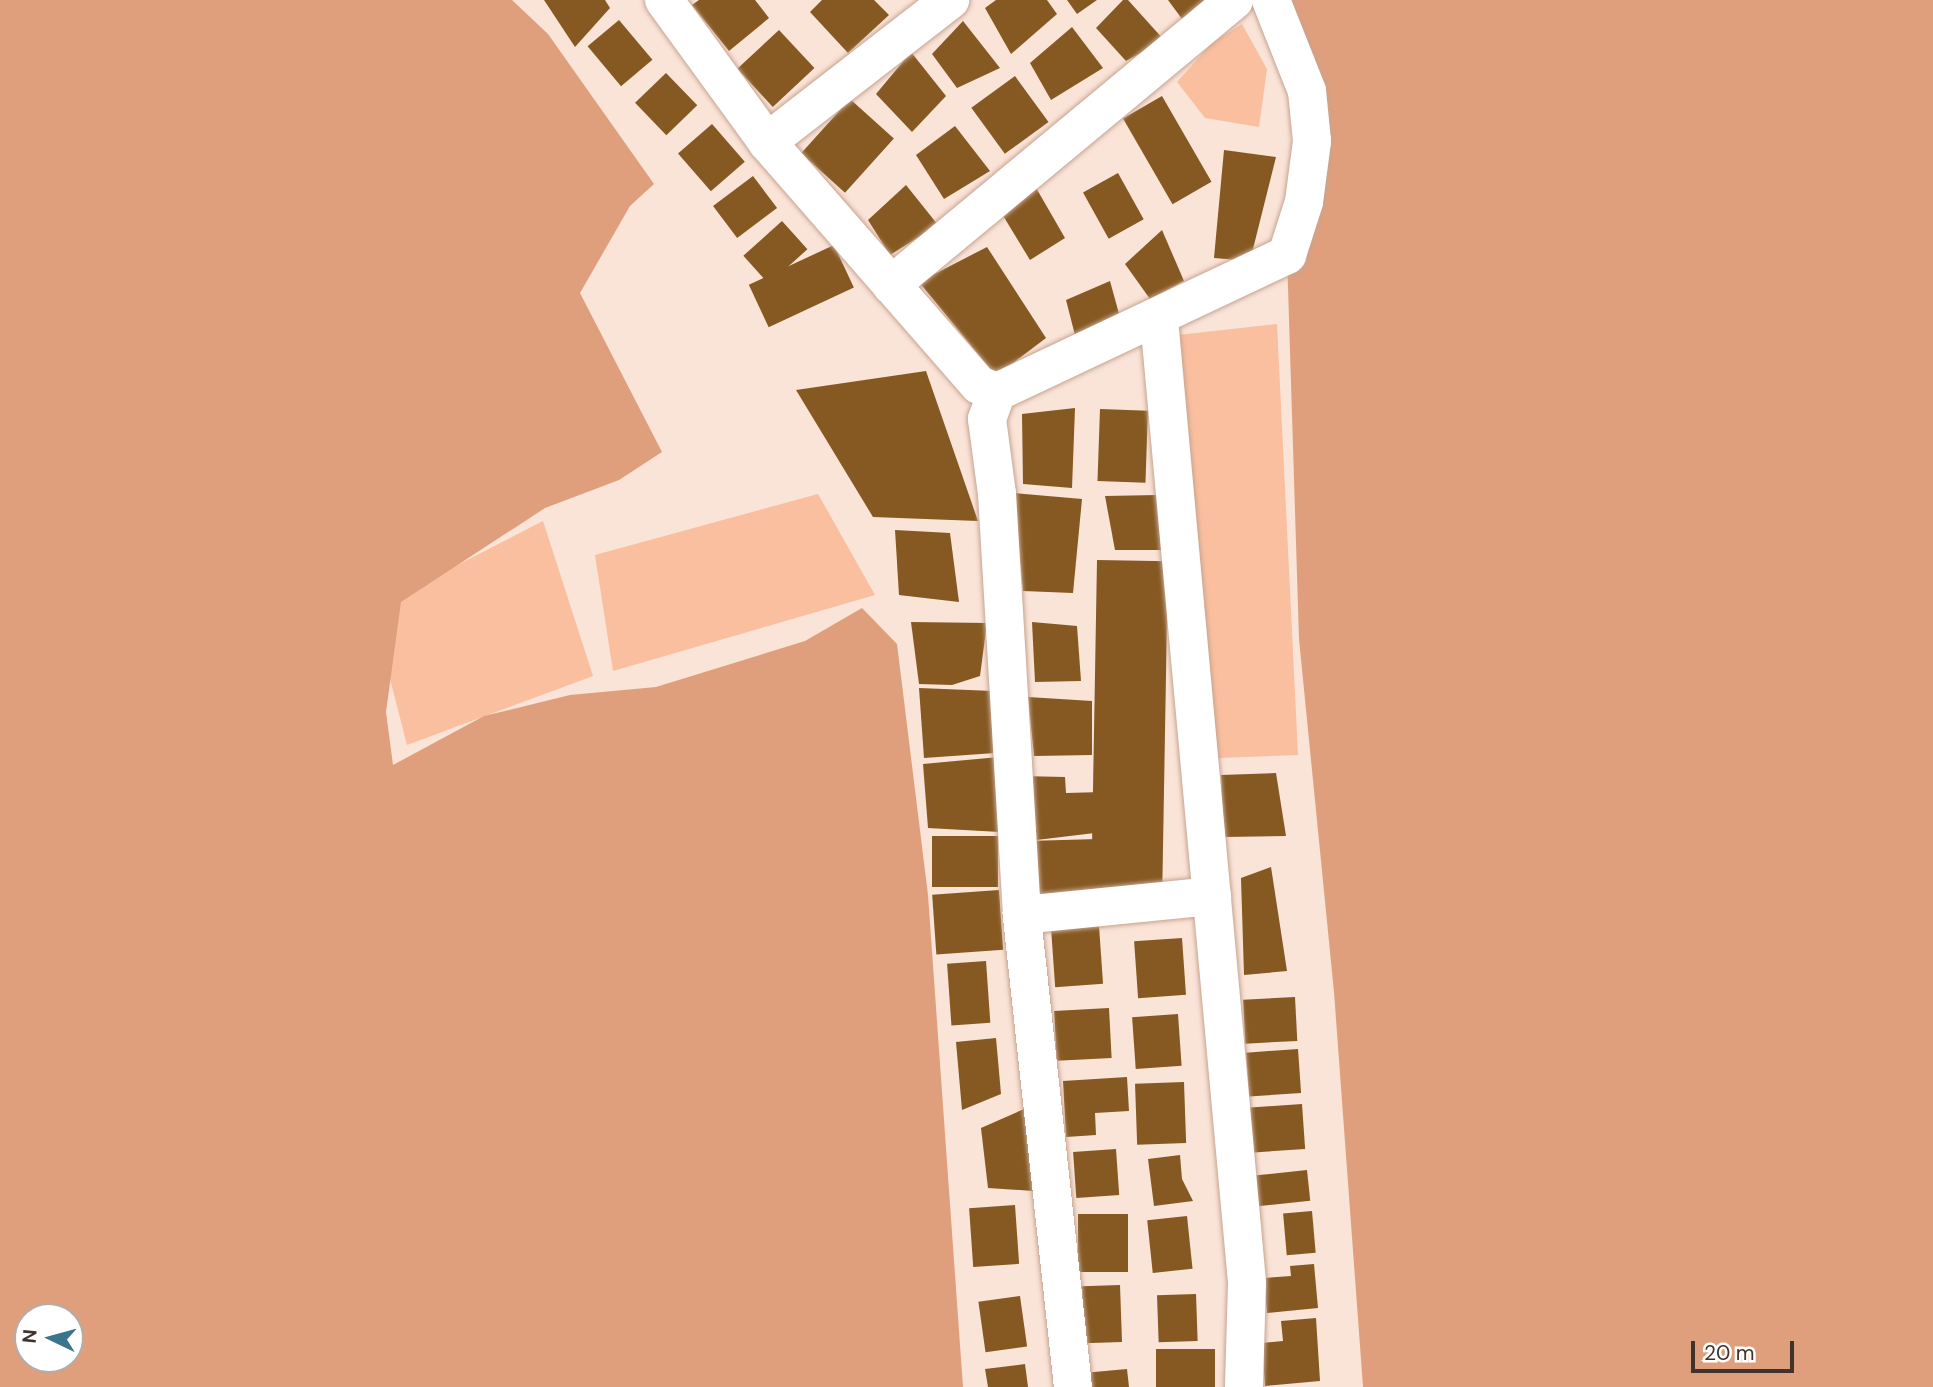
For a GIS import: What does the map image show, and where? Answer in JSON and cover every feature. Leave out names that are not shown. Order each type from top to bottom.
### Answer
[{"type":"street","points":[[664,0],[767,142],[979,385],[997,392],[1160,319],[1287,255],[1304,202],[1312,141],[1307,91],[1271,0]]},
{"type":"street","points":[[767,142],[950,0]]},
{"type":"street","points":[[891,285],[1234,0]]},
{"type":"street","points":[[1160,319],[1247,1283],[1244,1387]]},
{"type":"street","points":[[997,392],[987,419],[997,494],[1022,915],[1073,1387]]},
{"type":"street","points":[[1022,915],[1212,896]]},
{"type":"shaded area","points":[[0,0],[512,0],[548,34],[654,184],[630,206],[580,293],[662,452],[619,480],[545,508],[401,602],[386,712],[393,765],[484,716],[570,695],[656,687],[805,641],[862,608],[897,644],[928,895],[963,1387],[0,1387]]},
{"type":"shaded area","points":[[1271,0],[1933,0],[1933,1387],[1363,1387],[1334,992],[1299,639],[1287,255],[1310,169]]},
{"type":"shaded area","points":[[1242,24],[1267,69],[1259,127],[1205,118],[1177,82],[1212,43]]},
{"type":"shaded area","points":[[1277,324],[1298,755],[1218,758],[1178,335]]},
{"type":"shaded area","points":[[818,494],[875,595],[613,671],[595,555]]},
{"type":"shaded area","points":[[543,521],[593,676],[407,745],[372,609]]},
{"type":"building","points":[[544,0],[605,0],[610,8],[575,47]]},
{"type":"building","points":[[699,0],[755,0],[769,18],[729,51],[692,5]]},
{"type":"building","points":[[822,0],[874,0],[889,15],[848,53],[810,12]]},
{"type":"building","points":[[996,0],[1047,0],[1057,14],[1011,54],[985,8]]},
{"type":"building","points":[[1067,0],[1097,0],[1077,14]]},
{"type":"building","points":[[1123,0],[1128,0],[1164,40],[1126,61],[1096,28]]},
{"type":"building","points":[[1168,0],[1214,0],[1185,23]]},
{"type":"building","points":[[619,20],[652,60],[621,86],[588,46]]},
{"type":"building","points":[[963,21],[1000,68],[957,88],[932,54]]},
{"type":"building","points":[[1072,27],[1103,68],[1051,100],[1030,63]]},
{"type":"building","points":[[779,30],[814,68],[773,107],[737,69]]},
{"type":"building","points":[[911,52],[946,96],[912,132],[876,94]]},
{"type":"building","points":[[666,73],[697,105],[666,135],[635,103]]},
{"type":"building","points":[[1015,76],[1049,122],[1005,154],[971,108]]},
{"type":"building","points":[[1162,96],[1212,182],[1173,204],[1123,119]]},
{"type":"building","points":[[850,99],[894,138],[845,193],[801,153]]},
{"type":"building","points":[[712,124],[745,162],[711,191],[678,154]]},
{"type":"building","points":[[955,126],[990,171],[944,199],[916,155]]},
{"type":"building","points":[[1224,150],[1276,157],[1250,261],[1214,258]]},
{"type":"building","points":[[1118,173],[1144,219],[1109,239],[1083,192]]},
{"type":"building","points":[[753,176],[777,208],[737,238],[713,206]]},
{"type":"building","points":[[906,185],[938,225],[890,255],[868,220]]},
{"type":"building","points":[[1035,186],[1065,238],[1030,260],[1002,214]]},
{"type":"building","points":[[782,221],[807,249],[769,284],[743,256]]},
{"type":"building","points":[[1162,230],[1184,281],[1150,299],[1125,264]]},
{"type":"building","points":[[834,245],[854,288],[769,327],[749,285]]},
{"type":"building","points":[[987,247],[1046,338],[996,376],[919,282]]},
{"type":"building","points":[[1110,281],[1121,321],[1076,339],[1066,300]]},
{"type":"building","points":[[926,371],[978,521],[873,517],[796,390]]},
{"type":"building","points":[[1075,408],[1072,488],[1023,484],[1022,414]]},
{"type":"building","points":[[1100,409],[1148,411],[1145,483],[1097,481]]},
{"type":"building","points":[[1014,493],[1082,499],[1073,593],[1023,591]]},
{"type":"building","points":[[1158,495],[1161,550],[1115,550],[1105,496]]},
{"type":"building","points":[[895,530],[950,533],[959,602],[899,595]]},
{"type":"building","points":[[1097,560],[1168,561],[1162,897],[1091,896]]},
{"type":"building","points":[[911,622],[987,623],[980,676],[952,685],[919,684]]},
{"type":"building","points":[[1032,622],[1077,626],[1081,681],[1035,682]]},
{"type":"building","points":[[919,688],[993,691],[995,753],[924,758]]},
{"type":"building","points":[[1028,697],[1092,701],[1092,755],[1034,756]]},
{"type":"building","points":[[999,757],[1000,832],[928,828],[923,764]]},
{"type":"building","points":[[1276,773],[1286,836],[1224,837],[1221,775]]},
{"type":"building","points":[[1020,776],[1065,777],[1066,793],[1103,792],[1103,832],[1028,841],[1098,839],[1107,901],[1026,906]]},
{"type":"building","points":[[932,836],[998,836],[998,887],[932,887]]},
{"type":"building","points":[[1271,867],[1287,971],[1244,975],[1241,878]]},
{"type":"building","points":[[999,890],[1003,950],[936,955],[932,895]]},
{"type":"building","points":[[1099,926],[1103,984],[1055,987],[1051,929]]},
{"type":"building","points":[[1182,938],[1186,995],[1138,998],[1134,941]]},
{"type":"building","points":[[986,961],[990,1023],[951,1026],[947,964]]},
{"type":"building","points":[[1295,997],[1297,1041],[1245,1044],[1243,1000]]},
{"type":"building","points":[[1109,1008],[1112,1058],[1057,1061],[1054,1011]]},
{"type":"building","points":[[1178,1014],[1182,1066],[1136,1069],[1132,1017]]},
{"type":"building","points":[[996,1038],[1001,1094],[962,1110],[956,1042]]},
{"type":"building","points":[[1298,1049],[1301,1093],[1249,1097],[1246,1053]]},
{"type":"building","points":[[1127,1077],[1129,1111],[1095,1113],[1096,1135],[1066,1137],[1063,1081]]},
{"type":"building","points":[[1184,1082],[1186,1143],[1137,1145],[1135,1084]]},
{"type":"building","points":[[1302,1104],[1305,1149],[1250,1153],[1247,1108]]},
{"type":"building","points":[[1033,1105],[1033,1191],[988,1188],[981,1128]]},
{"type":"building","points":[[1116,1149],[1119,1195],[1076,1198],[1073,1152]]},
{"type":"building","points":[[1180,1155],[1182,1179],[1193,1201],[1154,1206],[1148,1159]]},
{"type":"building","points":[[1307,1170],[1310,1201],[1258,1206],[1254,1176]]},
{"type":"building","points":[[1015,1205],[1019,1264],[973,1267],[969,1208]]},
{"type":"building","points":[[1312,1211],[1316,1253],[1287,1255],[1283,1214]]},
{"type":"building","points":[[1078,1214],[1128,1214],[1128,1272],[1078,1272]]},
{"type":"building","points":[[1187,1216],[1193,1269],[1153,1273],[1147,1220]]},
{"type":"building","points":[[1314,1264],[1318,1308],[1267,1313],[1264,1278],[1291,1276],[1290,1266]]},
{"type":"building","points":[[1120,1285],[1122,1342],[1084,1343],[1082,1286]]},
{"type":"building","points":[[1196,1294],[1198,1341],[1159,1342],[1157,1295]]},
{"type":"building","points":[[1020,1296],[1027,1347],[986,1352],[978,1302]]},
{"type":"building","points":[[1316,1318],[1320,1381],[1265,1386],[1262,1343],[1283,1341],[1281,1321]]},
{"type":"building","points":[[1156,1349],[1215,1349],[1215,1387],[1156,1387]]},
{"type":"building","points":[[1025,1364],[1028,1387],[988,1387],[985,1369]]},
{"type":"building","points":[[1127,1369],[1129,1387],[1084,1387],[1083,1373]]}]
